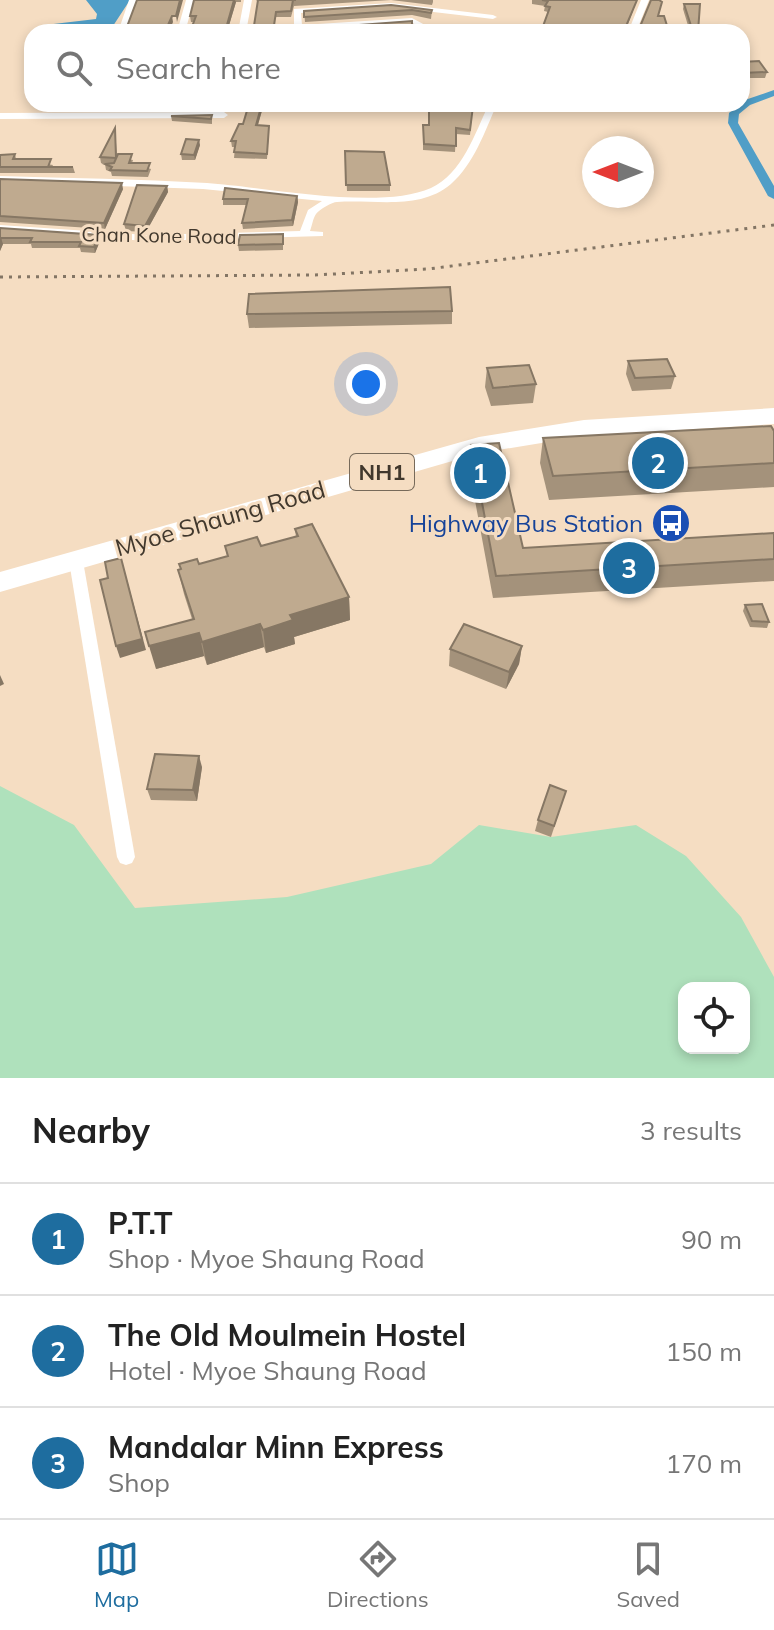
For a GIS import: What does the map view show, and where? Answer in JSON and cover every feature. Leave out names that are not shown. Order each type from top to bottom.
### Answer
[{"type":"highway","name":"Myoe Shaung Road","points":[[0,582],[345,482],[515,437],[584,428],[774,416]]},
{"type":"street","points":[[125,24],[133,0]]},
{"type":"street","points":[[183,24],[190,0]]},
{"type":"street","points":[[244,24],[248,0]]},
{"type":"street","points":[[635,24],[645,0]]},
{"type":"street","points":[[296,24],[297,11],[399,5],[493,17]]},
{"type":"street","points":[[390,24],[412,20],[419,24]]},
{"type":"street","points":[[143,115],[152,112]]},
{"type":"street","points":[[221,126],[225,112]]},
{"type":"street","points":[[0,179],[230,188],[330,200],[417,196],[450,180],[484,129],[489,112]]},
{"type":"street","points":[[0,116],[224,115]]},
{"type":"street","points":[[304,235],[312,212],[330,200]]},
{"type":"street","name":"Chan Kone Road","points":[[0,228],[147,238],[319,234]]},
{"type":"street","points":[[76,561],[126,857]]},
{"type":"green space","points":[[0,786],[74,825],[135,908],[287,897],[431,864],[479,825],[551,837],[636,825],[686,856],[741,917],[774,977],[774,1078],[0,1078]]},
{"type":"water","points":[[86,0],[130,0],[114,24],[54,24],[96,19],[97,14]]},
{"type":"building","points":[[137,0],[180,0],[176,16],[172,16],[168,24],[128,24]]},
{"type":"building","points":[[194,0],[234,0],[227,24],[193,24],[196,16],[190,16]]},
{"type":"building","points":[[258,0],[293,0],[291,11],[276,12],[274,24],[254,24]]},
{"type":"building","points":[[542,0],[637,0],[627,24],[544,24],[550,7],[545,6],[548,1]]},
{"type":"building","points":[[651,0],[662,2],[658,16],[664,16],[666,24],[641,24]]},
{"type":"building","points":[[684,4],[700,4],[699,24],[690,24]]},
{"type":"building","points":[[391,5],[432,10],[431,13],[412,10],[304,17],[304,11]]},
{"type":"building","points":[[412,21],[412,24],[372,24]]},
{"type":"building","points":[[759,61],[767,72],[750,73],[750,62]]},
{"type":"building","points":[[247,112],[260,112],[256,125],[269,126],[267,154],[234,152],[236,141],[231,141],[239,124],[243,124]]},
{"type":"building","points":[[429,112],[472,112],[470,130],[456,128],[456,146],[424,144],[423,125],[429,125]]},
{"type":"building","points":[[212,115],[211,119],[171,116]]},
{"type":"building","points":[[115,128],[116,158],[100,157]]},
{"type":"building","points":[[186,139],[199,140],[194,155],[181,154]]},
{"type":"building","points":[[345,151],[384,152],[390,185],[346,185]]},
{"type":"building","points":[[15,154],[13,159],[51,159],[48,167],[0,167],[0,155]]},
{"type":"building","points":[[118,154],[132,154],[129,163],[150,163],[147,171],[110,170],[112,167],[105,164],[114,163]]},
{"type":"building","points":[[0,179],[122,183],[104,223],[0,216]]},
{"type":"building","points":[[137,185],[167,186],[145,226],[124,224]]},
{"type":"building","points":[[225,188],[297,196],[292,220],[242,223],[248,199],[223,199]]},
{"type":"building","points":[[0,228],[99,235],[94,247],[79,246],[81,242],[30,242],[32,238],[0,240]]},
{"type":"building","points":[[283,234],[283,244],[238,245],[240,235]]},
{"type":"building","points":[[450,287],[452,311],[247,314],[249,294]]},
{"type":"building","points":[[667,359],[675,376],[635,378],[628,361]]},
{"type":"building","points":[[529,365],[536,384],[493,388],[487,368]]},
{"type":"building","points":[[771,426],[774,431],[774,463],[553,476],[543,438]]},
{"type":"building","points":[[499,443],[523,548],[774,533],[774,559],[496,576],[471,445]]},
{"type":"building","points":[[312,524],[349,597],[290,615],[293,620],[263,630],[260,624],[202,642],[199,633],[149,646],[145,632],[194,619],[178,570],[181,569],[179,564],[197,559],[199,564],[228,556],[225,546],[257,537],[261,546],[298,536],[295,529]]},
{"type":"building","points":[[121,558],[142,639],[116,646],[100,580],[108,578],[105,562]]},
{"type":"building","points":[[762,604],[769,622],[752,621],[745,605]]},
{"type":"building","points":[[464,624],[522,646],[509,672],[450,649]]},
{"type":"building","points":[[155,754],[199,756],[193,790],[147,789]]},
{"type":"building","points":[[550,785],[566,791],[554,826],[538,820]]},
{"type":"waterway","points":[[750,102],[774,93]]},
{"type":"waterway","points":[[735,112],[733,123],[774,196]]},
{"type":"railway","points":[[0,277],[315,275],[428,269],[774,225]]},
{"type":"place","name":"The Old Moulmein Hostel","points":[[658,463]]},
{"type":"place","name":"P.T.T","points":[[480,473]]},
{"type":"place","name":"Highway Bus Station","points":[[671,523]]},
{"type":"place","name":"Mandalar Minn Express","points":[[629,568]]}]
